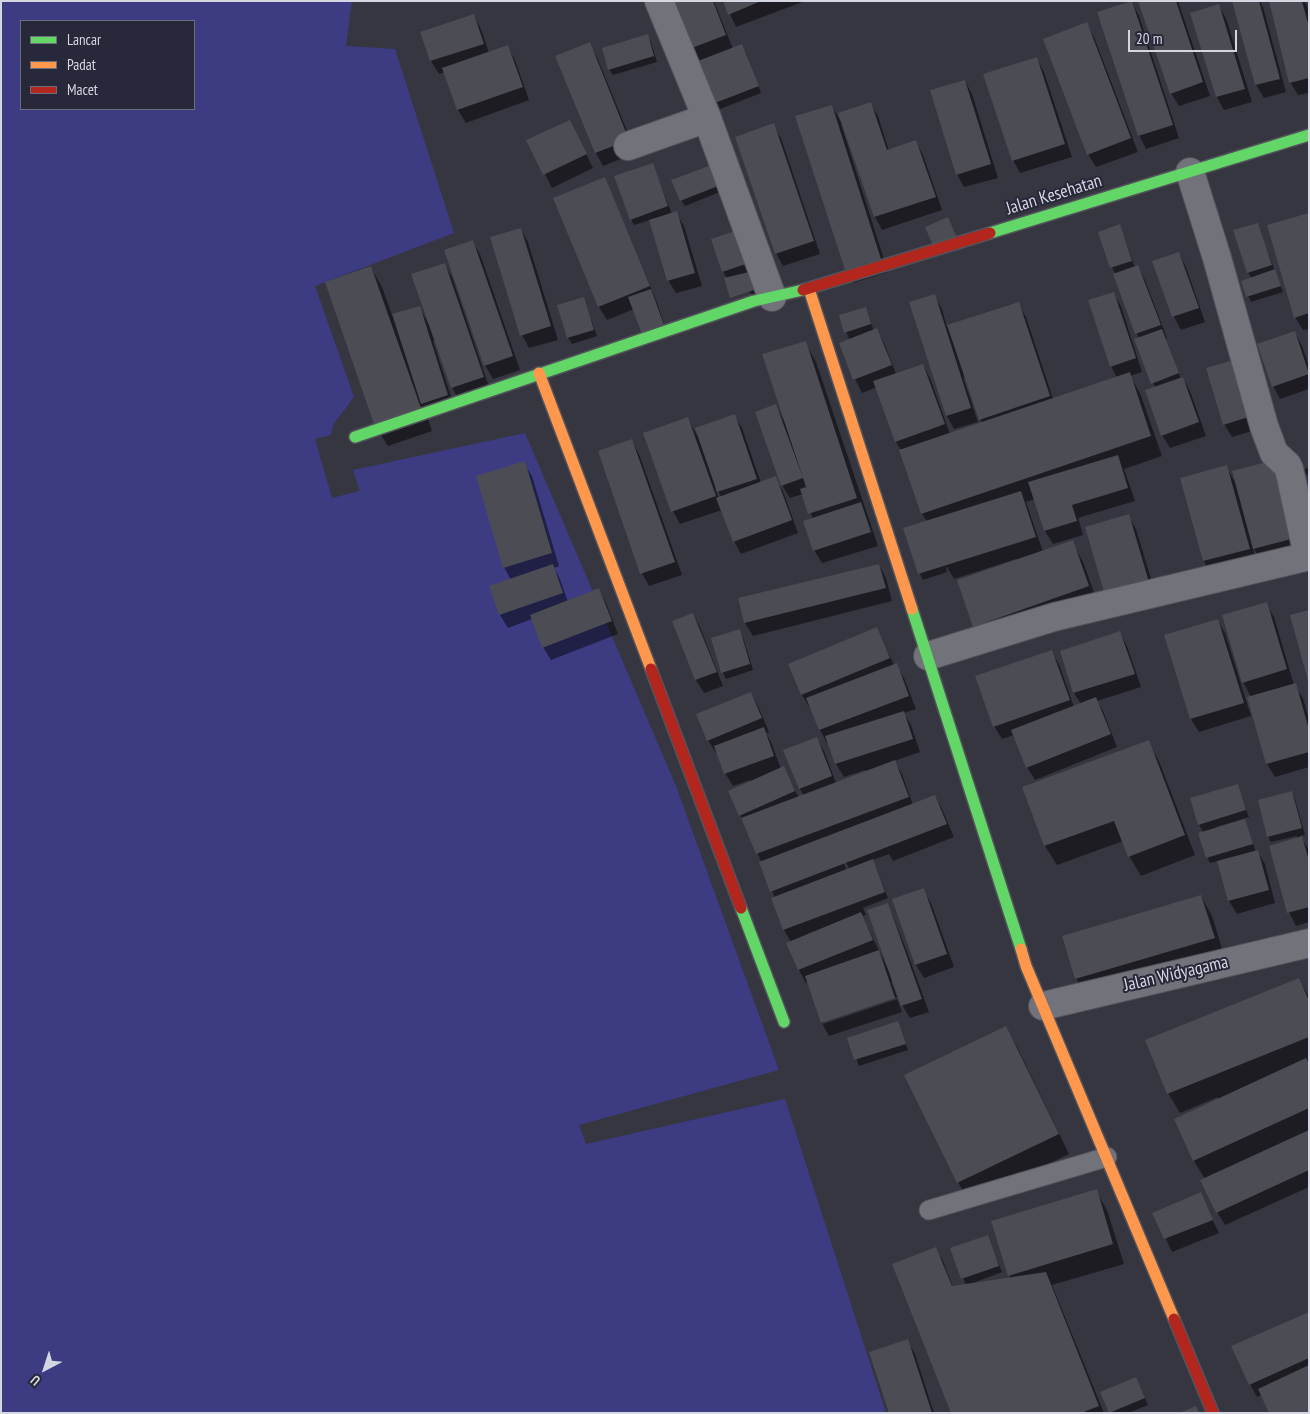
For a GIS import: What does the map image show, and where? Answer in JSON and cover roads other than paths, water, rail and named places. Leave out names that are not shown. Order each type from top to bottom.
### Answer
[{"type":"street","points":[[659,1],[707,118],[772,297]]},
{"type":"street","points":[[628,146],[707,118]]},
{"type":"street","name":"Jalan Kesehatan","points":[[355,437],[754,301],[809,289],[1309,135]]},
{"type":"street","points":[[928,656],[1054,617],[1308,556],[1289,469],[1274,453],[1264,426],[1217,258],[1190,172]]},
{"type":"street","points":[[809,289],[1026,966],[1213,1413]]},
{"type":"street","points":[[539,373],[784,1022]]},
{"type":"street","name":"Jalan Widyagama","points":[[1043,1006],[1309,943]]},
{"type":"lane","points":[[929,1210],[1107,1157]]}]
